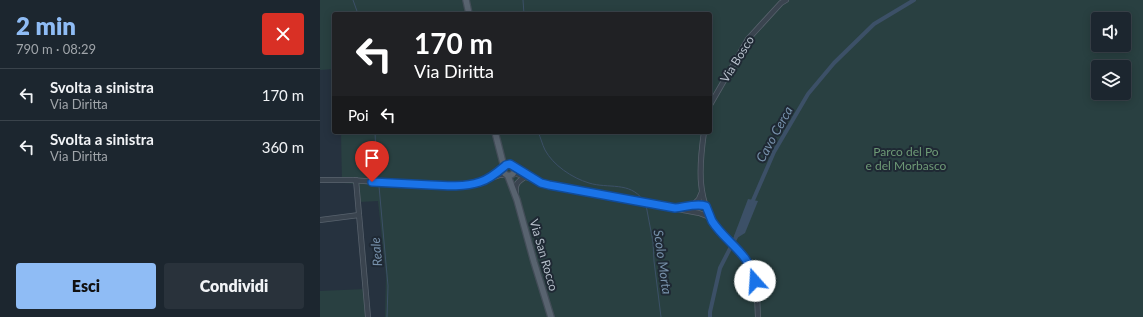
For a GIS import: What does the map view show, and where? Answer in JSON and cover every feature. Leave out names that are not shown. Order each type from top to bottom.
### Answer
[{"type":"main road","points":[[466,0],[469,12]]},
{"type":"main road","points":[[496,134],[506,166],[503,170],[511,173],[512,165],[506,166]]},
{"type":"main road","name":"Via San Rocco","points":[[511,173],[515,188]]},
{"type":"main road","name":"Via San Rocco","points":[[511,173],[534,262],[551,317]]},
{"type":"street","name":"Via Bosco","points":[[712,102],[748,39],[781,3],[786,0]]},
{"type":"street","points":[[704,134],[700,174],[704,201],[713,221]]},
{"type":"street","points":[[320,180],[356,180],[451,186],[480,182],[506,166]]},
{"type":"street","points":[[486,179],[511,173],[541,183]]},
{"type":"street","points":[[511,173],[541,183],[636,200],[707,216],[738,250],[750,266],[753,274],[758,317]]},
{"type":"street","points":[[515,188],[519,180],[525,177]]},
{"type":"street","points":[[356,180],[368,317]]},
{"type":"street","name":"Via San Rocco","points":[[515,188],[517,200]]},
{"type":"street","points":[[692,205],[699,199],[702,192]]},
{"type":"street","points":[[675,208],[692,205],[706,206]]},
{"type":"street","points":[[699,213],[706,206]]},
{"type":"street","points":[[320,220],[359,215]]},
{"type":"green space","name":"Parco del Po e del Morbasco","points":[[320,0],[1143,0],[1143,317],[385,317],[386,276],[378,201],[359,202],[357,184],[342,183],[341,134],[712,134],[712,12],[332,12],[332,69],[320,70]]},
{"type":"green space","points":[[366,289],[369,317],[320,317],[320,291]]},
{"type":"water","points":[[748,199],[758,201],[745,233],[737,238],[734,236]]},
{"type":"waterway","name":"Reale","points":[[353,0],[357,12]]},
{"type":"waterway","name":"Scolo Morta","points":[[523,0],[524,12]]},
{"type":"waterway","name":"Cavo Cerca","points":[[751,205],[774,152],[808,94],[834,63],[874,24],[914,0]]},
{"type":"waterway","name":"Reale","points":[[375,134],[377,176]]},
{"type":"waterway","name":"Scolo Morta","points":[[539,134],[548,156],[558,166],[570,174],[583,181],[596,185],[632,190],[643,200]]},
{"type":"waterway","name":"Reale","points":[[379,186],[388,286],[387,317]]},
{"type":"waterway","name":"Scolo Morta","points":[[646,205],[653,242],[661,317]]},
{"type":"waterway","name":"Cavo Cerca","points":[[710,317],[720,268],[738,233]]},
{"type":"route","points":[[372,182],[419,185],[464,185],[480,182],[506,165],[510,164],[514,168],[541,183],[549,185],[675,208],[692,205],[706,206],[713,221],[745,258],[750,266],[755,281]]}]
